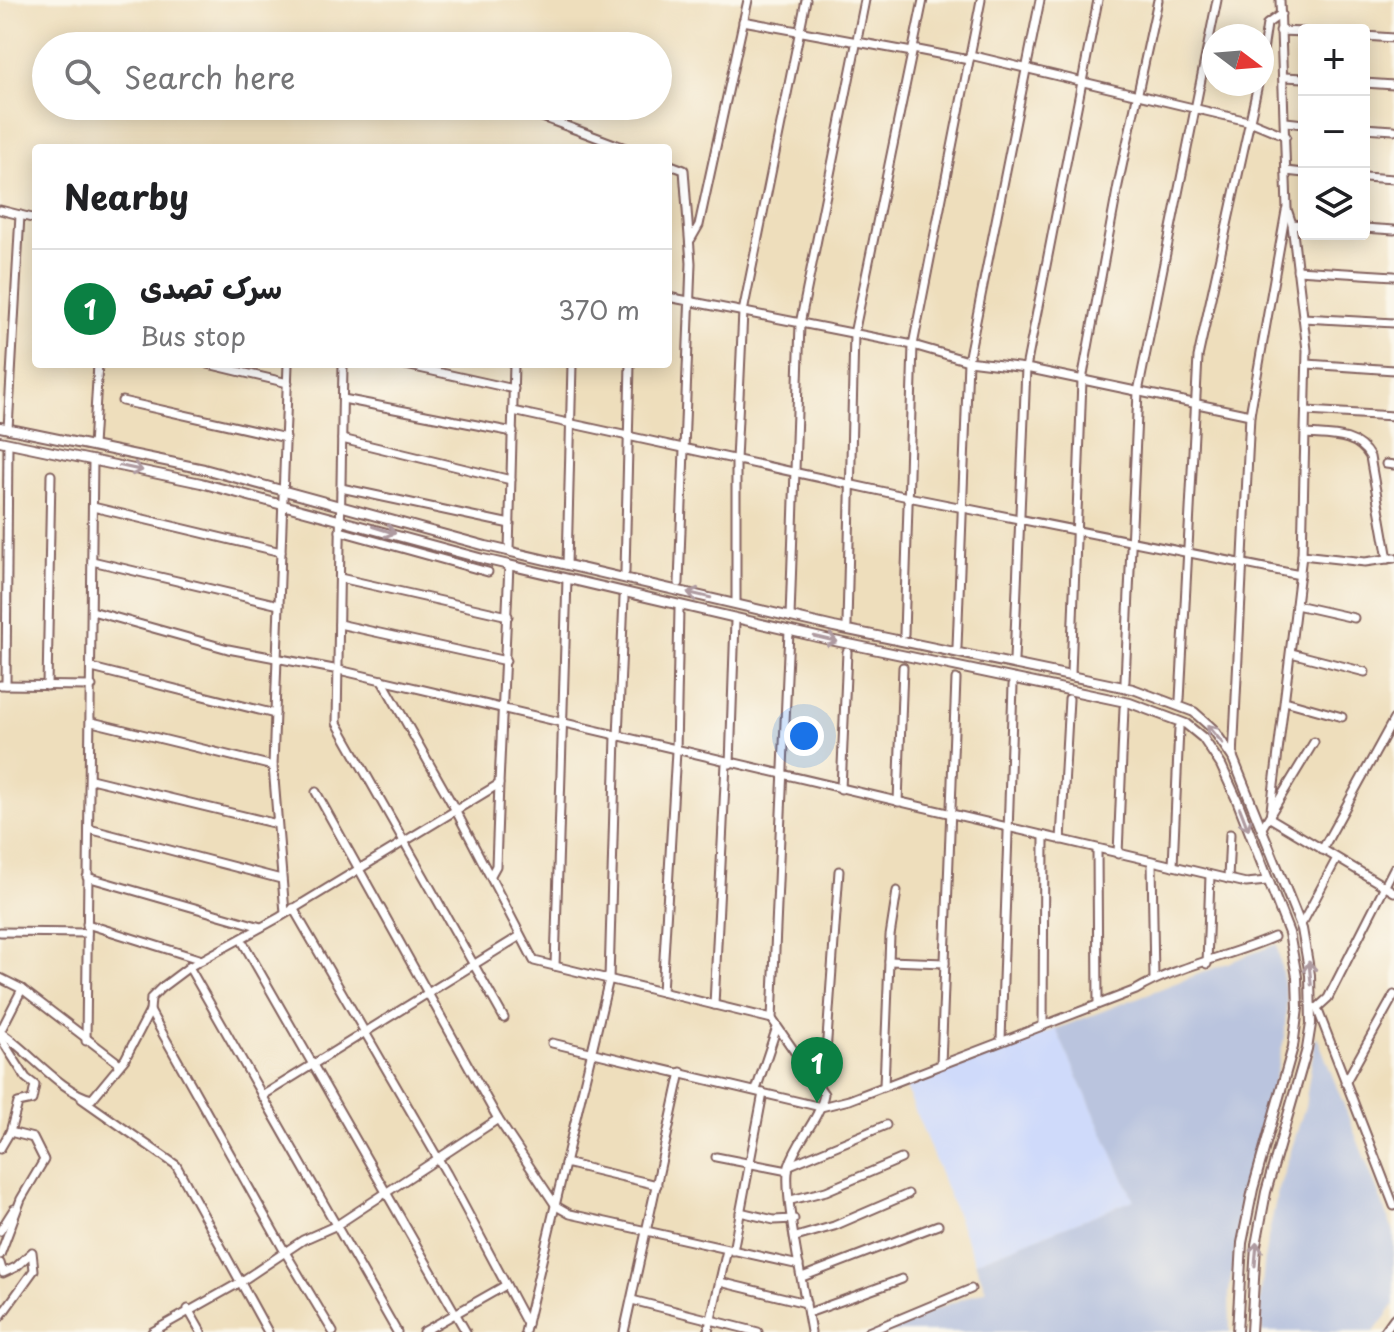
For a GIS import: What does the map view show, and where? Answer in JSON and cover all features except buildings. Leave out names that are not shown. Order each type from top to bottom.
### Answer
[{"type":"main road","points":[[4,428],[284,489],[509,551],[790,617],[984,661],[1133,689],[1170,701],[1203,721],[1233,758],[1302,929],[1314,1008],[1301,1071],[1266,1192],[1256,1245],[1251,1332]]},
{"type":"main road","points":[[4,442],[283,503],[509,565],[789,631],[1130,703],[1186,724],[1203,738],[1221,765],[1294,955],[1297,1023],[1245,1229],[1237,1332]]},
{"type":"main road","points":[[982,674],[984,661]]},
{"type":"street","points":[[689,241],[699,225],[748,0]]},
{"type":"street","points":[[736,601],[736,460],[743,312],[806,0]]},
{"type":"street","points":[[790,617],[800,324],[865,0]]},
{"type":"street","points":[[847,625],[854,334],[923,0]]},
{"type":"street","points":[[904,634],[913,345],[981,0]]},
{"type":"street","points":[[957,647],[968,361],[1040,0]]},
{"type":"street","points":[[1014,660],[1026,368],[1098,0]]},
{"type":"street","points":[[1071,673],[1082,380],[1118,185],[1158,0]]},
{"type":"street","points":[[1125,681],[1138,392],[1217,0]]},
{"type":"street","points":[[1233,758],[1250,415],[1287,209],[1280,0]]},
{"type":"street","points":[[1267,24],[1281,14]]},
{"type":"street","points":[[743,21],[856,42],[1026,67],[1252,122],[1286,136]]},
{"type":"street","points":[[1280,31],[1298,32]]},
{"type":"street","points":[[1370,36],[1394,38]]},
{"type":"street","points":[[1284,77],[1298,78]]},
{"type":"street","points":[[1370,83],[1394,85]]},
{"type":"street","points":[[1180,700],[1198,357],[1256,96]]},
{"type":"street","points":[[550,120],[614,144]]},
{"type":"street","points":[[1286,122],[1298,123]]},
{"type":"street","points":[[1370,128],[1394,130]]},
{"type":"street","points":[[672,166],[684,170],[689,241],[679,583]]},
{"type":"street","points":[[1286,171],[1298,172]]},
{"type":"street","points":[[1370,177],[1394,179]]},
{"type":"street","points":[[1270,818],[1302,555],[1306,434],[1307,364],[1292,224],[1287,209]]},
{"type":"street","points":[[0,210],[32,218]]},
{"type":"street","points":[[4,428],[20,215]]},
{"type":"street","points":[[1292,224],[1298,224]]},
{"type":"street","points":[[1370,228],[1394,230]]},
{"type":"street","points":[[1297,270],[1394,276]]},
{"type":"street","points":[[672,298],[913,345],[968,361],[1026,368],[1250,415]]},
{"type":"street","points":[[1303,318],[1394,323]]},
{"type":"street","points":[[1307,364],[1394,370]]},
{"type":"street","points":[[93,446],[98,368]]},
{"type":"street","points":[[225,368],[288,383]]},
{"type":"street","points":[[288,368],[273,766],[281,879],[289,911],[365,1034],[506,1285],[526,1328]]},
{"type":"street","points":[[343,368],[337,723],[504,1018]]},
{"type":"street","points":[[419,368],[514,389]]},
{"type":"street","points":[[509,551],[514,368]]},
{"type":"street","points":[[567,565],[572,368]]},
{"type":"street","points":[[625,572],[630,368]]},
{"type":"street","points":[[343,399],[513,432]]},
{"type":"street","points":[[122,401],[286,438]]},
{"type":"street","points":[[513,411],[963,509],[1300,575]]},
{"type":"street","points":[[1306,411],[1394,416]]},
{"type":"street","points":[[1302,555],[1365,562],[1391,558],[1370,457],[1365,447],[1345,438],[1306,434]]},
{"type":"street","points":[[342,439],[511,480]]},
{"type":"street","points":[[4,442],[3,685],[92,686]]},
{"type":"street","points":[[86,1041],[93,460]]},
{"type":"street","points":[[47,686],[51,475]]},
{"type":"street","points":[[341,488],[510,524]]},
{"type":"street","points":[[93,507],[281,552]]},
{"type":"street","points":[[340,531],[488,572]]},
{"type":"street","points":[[92,561],[279,605]]},
{"type":"street","points":[[491,875],[496,866],[509,565]]},
{"type":"street","points":[[340,578],[508,616]]},
{"type":"street","points":[[555,966],[565,724],[567,579]]},
{"type":"street","points":[[526,1328],[609,979],[624,598]]},
{"type":"street","points":[[1296,605],[1354,618]]},
{"type":"street","points":[[662,992],[676,751],[679,609]]},
{"type":"street","points":[[92,611],[278,660],[339,670],[1152,862],[1246,883],[1267,881]]},
{"type":"street","points":[[714,1005],[735,621]]},
{"type":"street","points":[[339,624],[506,661]]},
{"type":"street","points":[[789,631],[772,1019],[776,1030],[824,1094],[821,1107],[789,1168],[799,1265],[811,1332]]},
{"type":"street","points":[[841,789],[847,652]]},
{"type":"street","points":[[1291,653],[1365,672]]},
{"type":"street","points":[[898,802],[903,667]]},
{"type":"street","points":[[92,668],[275,714]]},
{"type":"street","points":[[941,1064],[956,679]]},
{"type":"street","points":[[382,680],[491,875],[534,961],[772,1019]]},
{"type":"street","points":[[1001,1040],[1013,685]]},
{"type":"street","points":[[1061,840],[1069,699]]},
{"type":"street","points":[[1285,701],[1342,717]]},
{"type":"street","points":[[1118,854],[1124,708]]},
{"type":"street","points":[[1322,850],[1394,719]]},
{"type":"street","points":[[92,722],[273,766]]},
{"type":"street","points":[[1173,866],[1179,728]]},
{"type":"street","points":[[1384,740],[1394,745]]},
{"type":"street","points":[[1262,828],[1314,742]]},
{"type":"street","points":[[91,779],[277,824]]},
{"type":"street","points":[[78,1096],[92,1099],[120,1064],[150,1011],[151,998],[189,967],[289,911],[499,784]]},
{"type":"street","points":[[316,792],[356,869],[498,1119],[556,1206],[570,1214],[799,1265]]},
{"type":"street","points":[[1270,818],[1394,892]]},
{"type":"street","points":[[89,829],[281,879]]},
{"type":"street","points":[[1228,879],[1230,834]]},
{"type":"street","points":[[1043,1025],[1044,836]]},
{"type":"street","points":[[1097,849],[1098,1004]]},
{"type":"street","points":[[1304,920],[1336,860]]},
{"type":"street","points":[[1152,862],[1154,979]]},
{"type":"street","points":[[1394,868],[1335,985],[1314,1008],[1394,1206]]},
{"type":"street","points":[[819,1085],[826,1053],[839,871]]},
{"type":"street","points":[[1207,964],[1210,875]]},
{"type":"street","points":[[87,877],[261,927]]},
{"type":"street","points":[[884,1086],[889,961],[897,891]]},
{"type":"street","points":[[0,932],[87,928],[202,960]]},
{"type":"street","points":[[262,1096],[520,936]]},
{"type":"street","points":[[552,1043],[821,1107],[1136,990],[1154,979],[1207,964],[1274,937]]},
{"type":"street","points":[[241,939],[466,1332]]},
{"type":"street","points":[[889,961],[945,963]]},
{"type":"street","points":[[189,967],[397,1332]]},
{"type":"street","points":[[0,978],[22,989],[120,1064]]},
{"type":"street","points":[[0,1034],[22,989]]},
{"type":"street","points":[[1345,1083],[1394,995]]},
{"type":"street","points":[[150,1011],[333,1332]]},
{"type":"street","points":[[708,1332],[740,1212],[750,1164],[759,1091],[776,1030]]},
{"type":"street","points":[[0,1034],[21,1046],[78,1096],[176,1165],[195,1194],[239,1283],[268,1332]]},
{"type":"street","points":[[0,1034],[35,1085],[36,1093],[32,1100],[18,1103],[10,1132],[0,1149]]},
{"type":"street","points":[[624,1332],[681,1072]]},
{"type":"street","points":[[152,1332],[239,1283],[285,1252],[337,1225],[498,1119]]},
{"type":"street","points":[[716,1157],[789,1168],[886,1125]]},
{"type":"street","points":[[0,1231],[44,1160],[33,1138],[10,1132]]},
{"type":"street","points":[[791,1200],[826,1191],[901,1159]]},
{"type":"street","points":[[565,1163],[657,1185]]},
{"type":"street","points":[[796,1237],[834,1226],[908,1194]]},
{"type":"street","points":[[0,1255],[21,1199]]},
{"type":"street","points":[[740,1212],[774,1220],[794,1219]]},
{"type":"street","points":[[802,1277],[938,1225]]},
{"type":"street","points":[[0,1263],[3,1273],[16,1267],[32,1252],[34,1270],[0,1317]]},
{"type":"street","points":[[808,1313],[902,1279]]},
{"type":"street","points":[[720,1282],[806,1303]]},
{"type":"street","points":[[423,1332],[506,1285]]},
{"type":"street","points":[[868,1332],[971,1289]]},
{"type":"street","points":[[632,1300],[758,1332]]},
{"type":"street","points":[[188,1309],[201,1332]]},
{"type":"street","points":[[1384,1332],[1393,1323]]},
{"type":"shaded area","points":[[1277,944],[1287,1000],[1284,1039],[1234,1255],[1229,1292],[1230,1332],[876,1332],[986,1290],[975,1262],[1134,1200],[1056,1029]]},
{"type":"shaded area","points":[[1056,1029],[1134,1200],[975,1262],[905,1085]]},
{"type":"shaded area","points":[[1316,1034],[1394,1233],[1394,1305],[1374,1332],[1262,1332],[1260,1302],[1266,1247],[1277,1195],[1305,1106]]},
{"type":"place","name":"سرک تصدی","points":[[817,1103]]}]
